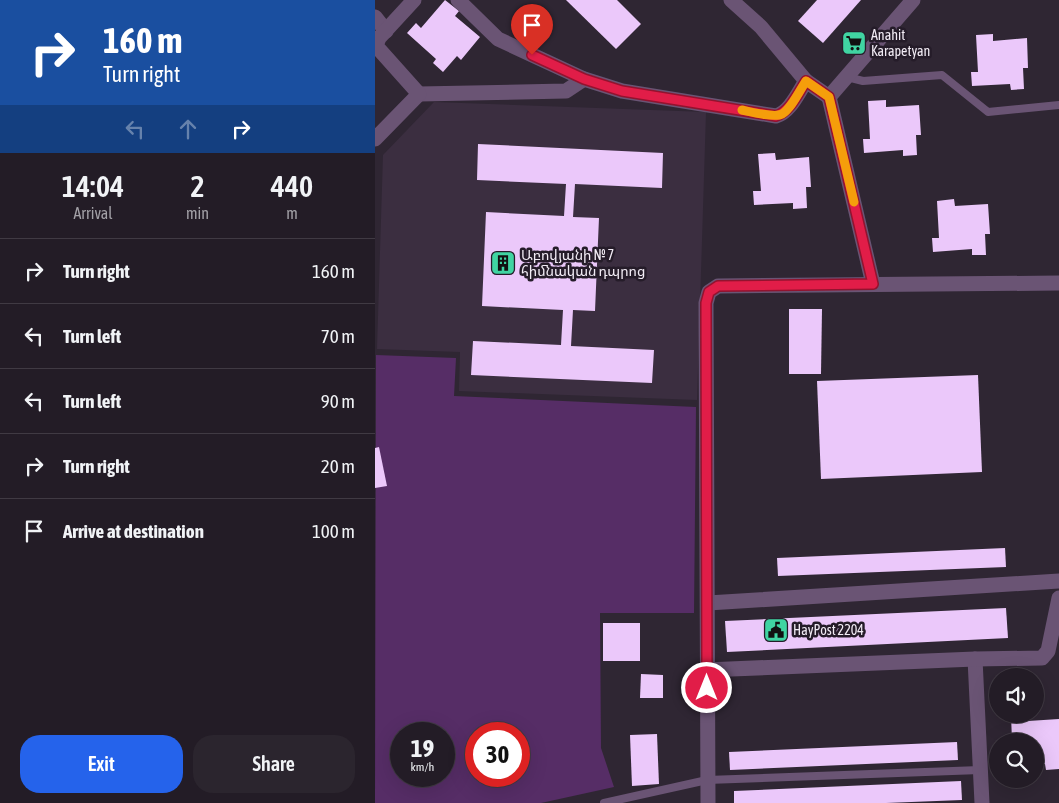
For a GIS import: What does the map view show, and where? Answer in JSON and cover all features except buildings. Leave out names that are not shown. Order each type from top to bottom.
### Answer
[{"type":"street","points":[[415,0],[379,38],[377,47],[419,94]]},
{"type":"street","points":[[458,0],[498,40],[584,79],[622,91],[776,116],[782,114],[787,109],[806,81]]},
{"type":"street","points":[[731,0],[761,27],[806,81],[829,97],[873,284]]},
{"type":"street","points":[[829,97],[913,0]]},
{"type":"street","points":[[375,17],[386,30]]},
{"type":"street","points":[[375,139],[419,94],[566,91],[584,79]]},
{"type":"street","points":[[708,803],[706,303],[709,292],[718,286],[1059,283]]},
{"type":"street","points":[[707,603],[1059,581]]},
{"type":"street","points":[[706,670],[1042,658],[1048,651],[1059,598]]},
{"type":"street","points":[[975,659],[981,803]]},
{"type":"lane","points":[[847,77],[863,81],[942,75],[988,112],[1059,105]]},
{"type":"lane","points":[[604,803],[707,780],[980,770]]},
{"type":"shaded area","points":[[434,102],[706,112],[697,400],[459,391],[460,352],[377,349],[383,155]]},
{"type":"shaded area","points":[[376,355],[456,358],[454,396],[696,407],[694,613],[600,613],[601,748],[614,787],[541,803],[375,803]]},
{"type":"slow traffic","points":[[742,110],[776,116],[782,114],[806,81],[829,97],[854,202]]},
{"type":"place","name":"Anahit Karapetyan","points":[[854,43]]},
{"type":"place","name":"Աբովյանի № 7 հիմնական դպրոց","points":[[503,263]]},
{"type":"place","name":"HayPost 2204","points":[[776,630]]},
{"type":"route","points":[[532,55],[584,79],[622,91],[776,116],[782,114],[787,109],[806,81],[829,97],[873,284],[718,286],[709,292],[706,303],[707,688]]}]
